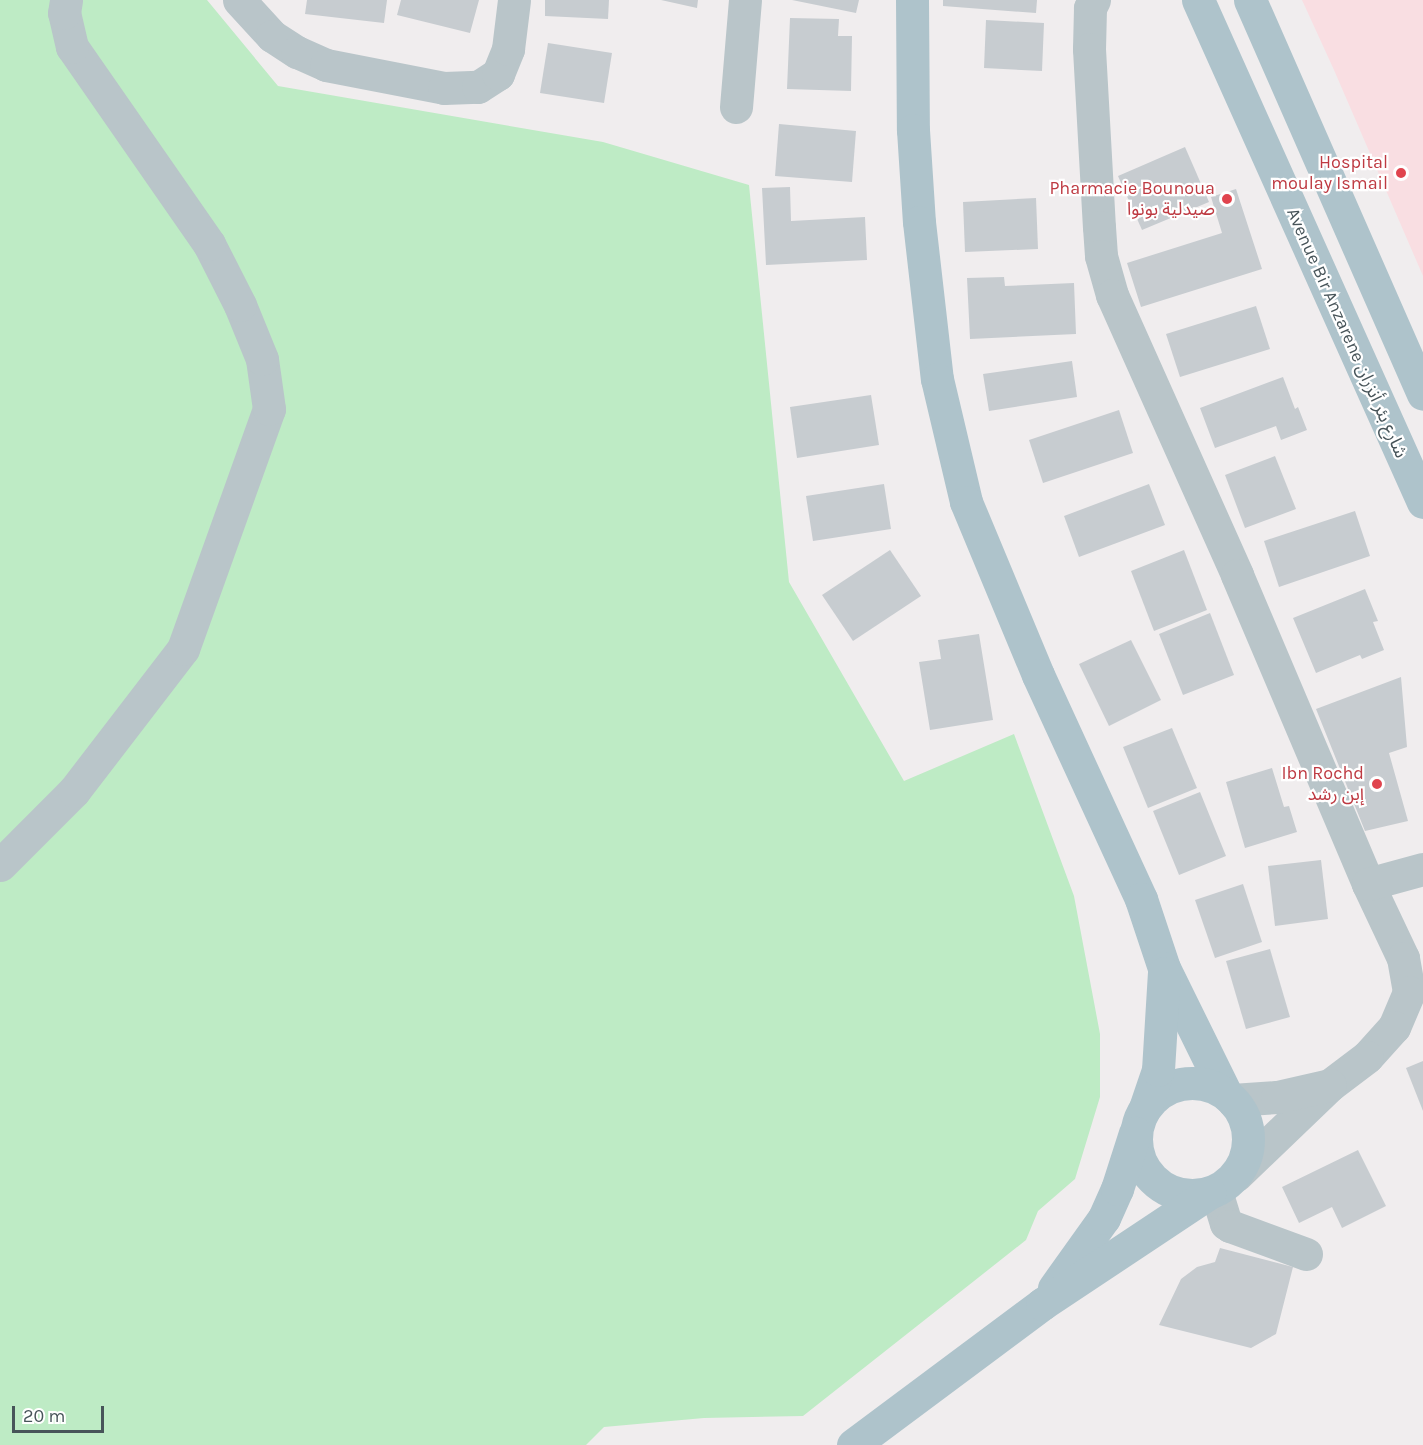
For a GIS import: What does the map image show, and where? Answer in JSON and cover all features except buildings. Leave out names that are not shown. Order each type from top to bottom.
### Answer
[{"type":"main road","points":[[853,1445],[1042,1304],[1220,1186],[1245,1161],[1248,1137],[1243,1113],[1229,1097],[1164,968],[1141,899],[1038,675],[966,502],[937,379],[919,222],[914,130],[912,0]]},
{"type":"main road","name":"Avenue Bir Anzarene شارع بئر أنزران","points":[[1198,0],[1423,502]]},
{"type":"main road","points":[[1250,0],[1423,394]]},
{"type":"main road","points":[[1042,1304],[1104,1218],[1117,1189],[1158,1070],[1164,968]]},
{"type":"main road","points":[[1220,1186],[1192,1195],[1175,1193],[1160,1185],[1148,1174],[1139,1159],[1136,1143],[1141,1117],[1157,1095],[1173,1086],[1191,1083],[1210,1085],[1229,1097]]},
{"type":"street","points":[[0,865],[74,791],[183,649],[269,410],[262,359],[240,305],[208,244],[72,47],[64,12],[66,0]]},
{"type":"street","points":[[239,0],[272,36],[297,52],[326,65],[444,88],[478,87],[498,74],[508,49],[514,0]]},
{"type":"street","points":[[272,36],[275,0]]},
{"type":"street","points":[[736,107],[746,0]]},
{"type":"street","points":[[1094,0],[1090,8],[1089,49],[1099,227],[1101,256],[1112,295],[1238,575],[1368,884],[1403,958],[1409,993],[1394,1027],[1367,1057],[1330,1085],[1220,1186],[1226,1222],[1230,1226],[1306,1254]]},
{"type":"street","points":[[1368,884],[1423,869]]},
{"type":"street","points":[[1229,1097],[1277,1097],[1330,1085]]},
{"type":"shaded area","name":"Hospital moulay Ismail","points":[[1302,0],[1423,0],[1423,276],[1334,70]]},
{"type":"green space","points":[[0,0],[207,0],[278,86],[603,142],[749,185],[789,582],[904,781],[1014,734],[1074,896],[1100,1034],[1100,1097],[1075,1179],[1038,1211],[1026,1240],[803,1416],[704,1418],[604,1427],[586,1445],[0,1445]]},
{"type":"place","name":"Hospital moulay Ismail","points":[[1401,173]]},
{"type":"place","name":"Pharmacie Bounoua صيدلية بونوا","points":[[1227,199]]},
{"type":"place","name":"Ibn Rochd إبن رشد","points":[[1377,784]]}]
